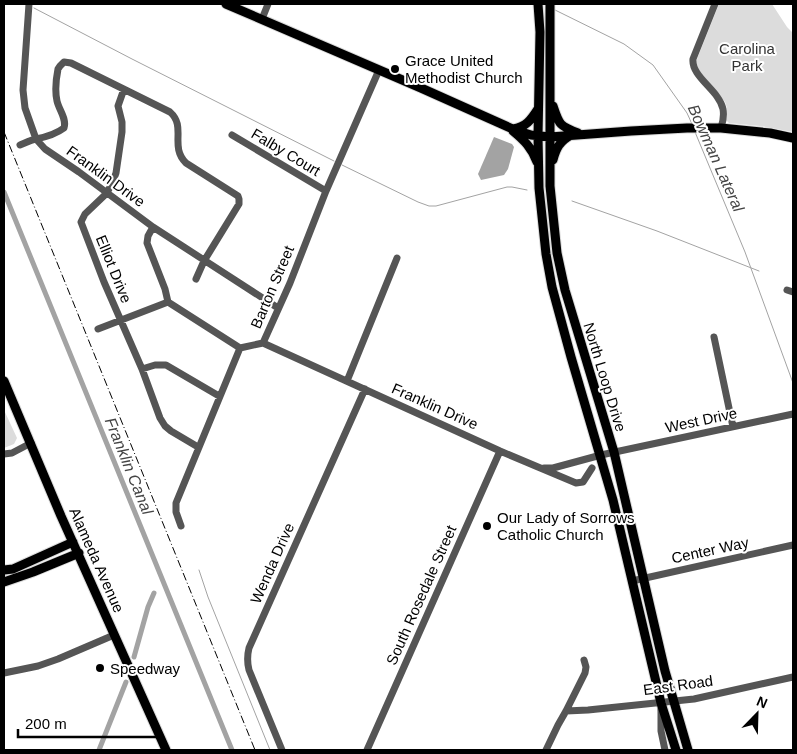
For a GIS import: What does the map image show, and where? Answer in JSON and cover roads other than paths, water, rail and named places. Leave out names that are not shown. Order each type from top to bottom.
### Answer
[{"type":"main road","points":[[226,4],[510,128],[538,136],[550,137],[687,128],[721,128],[770,133],[793,138]]},
{"type":"main road","name":"North Loop Drive","points":[[550,4],[550,186],[557,253],[565,290],[614,452],[660,652],[688,750]]},
{"type":"main road","name":"North Loop Drive","points":[[538,8],[540,32],[538,109],[539,188],[546,254],[552,287],[570,357],[613,500],[661,703],[676,750]]},
{"type":"main road","points":[[550,99],[559,122],[565,128],[583,134]]},
{"type":"main road","points":[[510,128],[520,128],[527,124],[538,109]]},
{"type":"main road","points":[[510,128],[528,144],[535,155],[539,167]]},
{"type":"main road","points":[[550,172],[559,144],[564,138],[571,135]]},
{"type":"main road","points":[[546,254],[557,253]]},
{"type":"main road","name":"Alameda Avenue","points":[[4,381],[166,750]]},
{"type":"main road","points":[[4,570],[12,569],[74,542]]},
{"type":"main road","points":[[4,582],[79,552]]},
{"type":"street","name":"Franklin Drive","points":[[29,4],[23,90],[25,108],[36,139],[45,149],[153,227],[278,308]]},
{"type":"street","points":[[262,19],[268,4]]},
{"type":"street","points":[[715,4],[693,63],[695,70],[720,101],[724,112],[721,128]]},
{"type":"street","points":[[20,145],[58,132],[66,125],[56,96],[58,70],[64,62],[72,63],[172,114],[178,124],[178,146],[182,159],[239,198],[239,204],[204,261],[196,279]]},
{"type":"street","name":"Barton Street","points":[[240,348],[262,343],[379,70]]},
{"type":"street","name":"Elliot Drive","points":[[124,89],[118,106],[122,122],[122,132],[116,173],[107,193],[84,214],[81,222],[162,422],[171,431],[198,447]]},
{"type":"street","name":"Falby Court","points":[[232,135],[326,191]]},
{"type":"street","points":[[153,227],[148,236],[148,242],[168,302],[240,348],[176,503],[176,512],[181,526]]},
{"type":"street","points":[[346,381],[397,258]]},
{"type":"street","points":[[98,329],[168,302]]},
{"type":"street","points":[[714,337],[733,427]]},
{"type":"street","name":"Franklin Drive","points":[[262,343],[578,483],[586,479],[592,468]]},
{"type":"street","points":[[142,369],[155,364],[166,365],[219,396]]},
{"type":"street","name":"Wenda Drive","points":[[282,750],[249,670],[249,648],[365,390]]},
{"type":"street","name":"West Drive","points":[[614,452],[793,414]]},
{"type":"street","points":[[4,454],[12,453],[31,443]]},
{"type":"street","name":"South Rosedale Street","points":[[367,750],[500,450]]},
{"type":"street","points":[[541,468],[553,468],[614,452]]},
{"type":"street","name":"Center Way","points":[[632,580],[793,545]]},
{"type":"street","points":[[4,673],[25,670],[58,659],[114,634]]},
{"type":"street","points":[[546,750],[586,671],[584,660]]},
{"type":"street","name":"East Road","points":[[566,712],[674,702],[793,678]]},
{"type":"street","points":[[661,703],[660,731],[665,750]]},
{"type":"waterway","points":[[34,8],[334,161]]},
{"type":"waterway","name":"Bowman Lateral","points":[[553,9],[624,44],[653,65],[687,113],[692,124]]},
{"type":"waterway","name":"Bowman Lateral","points":[[695,132],[745,252],[793,383]]},
{"type":"waterway","points":[[342,165],[429,206],[436,206],[507,187],[527,190]]},
{"type":"waterway","name":"Franklin Canal","points":[[4,192],[232,750]]},
{"type":"waterway","points":[[572,201],[657,231],[759,271]]},
{"type":"waterway","points":[[199,570],[208,597],[270,750]]},
{"type":"waterway","points":[[134,657],[148,607],[154,593]]},
{"type":"waterway","points":[[99,750],[126,682]]},
{"type":"railway","points":[[4,132],[255,750]]},
{"type":"place","name":"Grace United Methodist Church","points":[[395,69]]},
{"type":"place","name":"Our Lady of Sorrows Catholic Church","points":[[487,526]]},
{"type":"place","name":"Speedway","points":[[100,668]]},
{"type":"park label","name":"Carolina Park","points":[[747,56]]}]
